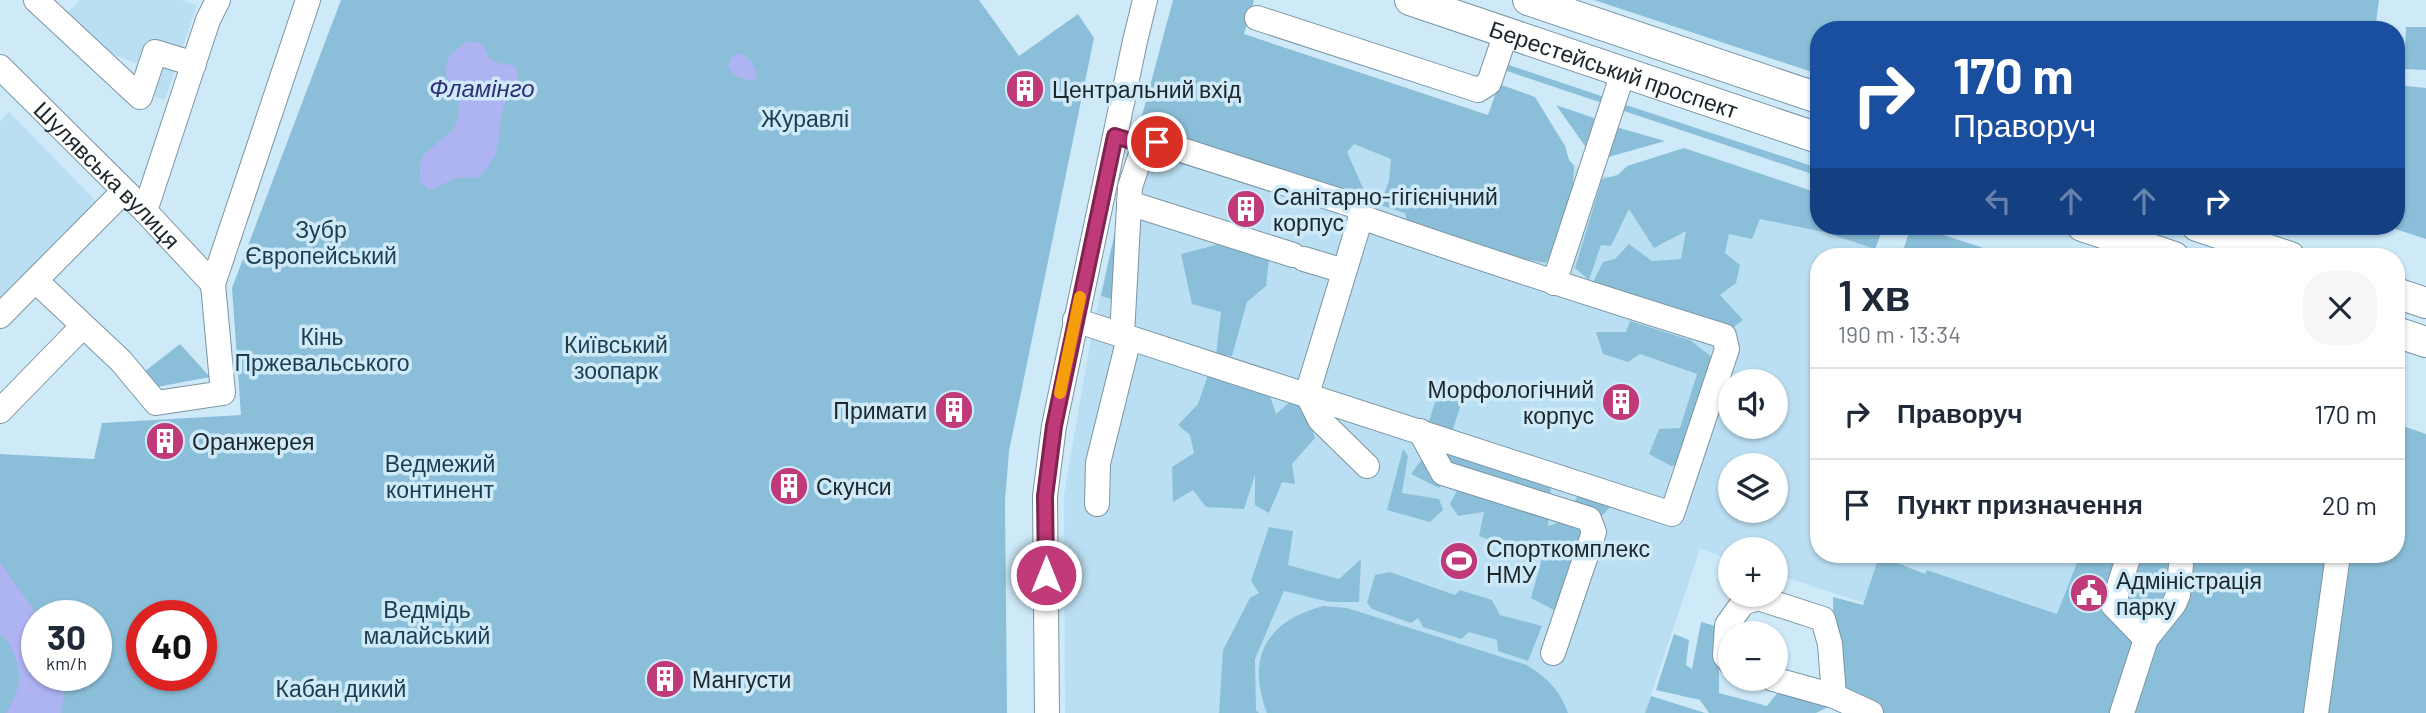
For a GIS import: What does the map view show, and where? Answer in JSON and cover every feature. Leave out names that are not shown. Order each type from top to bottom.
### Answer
[{"type":"main road","name":"Берестейський проспект","points":[[1410,0],[1810,135]]},
{"type":"main road","name":"Берестейський проспект","points":[[1528,0],[1810,95]]},
{"type":"main road","points":[[2109,235],[2147,248]]},
{"type":"main road","points":[[2224,235],[2263,248]]},
{"type":"main road","points":[[2405,296],[2426,303]]},
{"type":"main road","points":[[2405,335],[2426,342]]},
{"type":"street","points":[[36,0],[140,97],[155,52],[194,64]]},
{"type":"street","points":[[145,211],[208,20],[218,0]]},
{"type":"street","points":[[36,281],[121,362],[156,403],[223,393],[213,284],[308,0]]},
{"type":"street","points":[[1047,713],[1045,496],[1054,426],[1145,0]]},
{"type":"street","points":[[1257,18],[1478,90],[1489,83],[1506,33]]},
{"type":"street","name":"Шулявська вулиця","points":[[0,67],[145,211],[213,284]]},
{"type":"street","points":[[1554,283],[1623,74]]},
{"type":"street","points":[[1115,136],[1144,145],[1157,142],[1356,206],[1361,216],[1307,394],[1320,419],[1367,466]]},
{"type":"street","points":[[1097,504],[1098,463],[1126,336],[1130,187],[1144,145]]},
{"type":"street","points":[[0,316],[124,191]]},
{"type":"street","points":[[1129,203],[1344,271]]},
{"type":"street","points":[[1075,320],[1672,514],[1727,349],[1724,336],[1554,283],[1361,216]]},
{"type":"street","points":[[0,411],[83,326]]},
{"type":"street","points":[[1420,431],[1443,473],[1589,519],[1594,532],[1553,653]]},
{"type":"street","points":[[2126,563],[2113,605],[2146,639]]},
{"type":"street","points":[[2122,713],[2146,639],[2178,595],[2181,563]]},
{"type":"street","points":[[2316,713],[2337,563]]},
{"type":"street","points":[[1730,621],[1743,603],[1758,598],[1823,619],[1830,644],[1834,696]]},
{"type":"street","points":[[1788,683],[1834,696],[1871,713]]},
{"type":"shaded area","points":[[80,0],[182,0],[197,5],[165,100],[138,91],[146,67],[101,50],[68,12]]},
{"type":"shaded area","points":[[1170,14],[1565,146],[1569,160],[1581,170],[1612,177],[1627,166],[1810,227],[1810,235],[1833,235],[1872,248],[1810,248],[1810,563],[2077,563],[2058,614],[1927,570],[1911,619],[1788,578],[1788,537],[1718,537],[1718,555],[1700,549],[1645,713],[1065,713],[1064,494],[1093,326],[1135,142]]},
{"type":"shaded area","points":[[9,112],[100,205],[0,307],[0,121]]},
{"type":"green space","name":"Київський зоопарк","points":[[341,0],[979,0],[1019,56],[1078,14],[1094,38],[1009,451],[1005,501],[1007,713],[0,713],[0,454],[94,459],[102,423],[241,415],[232,288]]},
{"type":"green space","points":[[1173,0],[1254,0],[1244,34],[1488,115],[1499,84],[1535,97],[1574,166],[1571,219],[1546,263],[1476,251],[1409,231],[1405,213],[1380,205],[1389,181],[1391,159],[1354,144],[1347,152],[1370,204],[1357,213],[1148,155],[1119,301],[1101,296],[1135,142]]},
{"type":"green space","points":[[1594,0],[2379,0],[2376,21],[1810,21],[1810,71]]},
{"type":"green space","points":[[2406,27],[2426,27],[2426,70],[2405,69]]},
{"type":"green space","points":[[1506,64],[1610,99],[1608,105],[1504,70]]},
{"type":"green space","points":[[2405,86],[2426,88],[2426,239],[2405,232]]},
{"type":"green space","points":[[1623,104],[1810,165],[1810,173],[1621,110]]},
{"type":"green space","points":[[1556,105],[1600,120],[1590,153]]},
{"type":"green space","points":[[1616,127],[1665,141],[1605,158]]},
{"type":"green space","points":[[1684,148],[1810,190],[1810,229],[1760,219],[1752,239],[1729,234],[1725,253],[1740,265],[1736,283],[1720,295],[1743,320],[1726,333],[1592,284],[1603,262],[1615,259],[1629,244],[1652,261],[1681,259],[1686,231],[1654,248],[1629,209],[1611,246],[1601,245],[1589,280],[1575,268],[1602,179],[1618,175],[1627,166]]},
{"type":"green space","points":[[1833,235],[1880,235],[1875,248]]},
{"type":"green space","points":[[1908,235],[1943,235],[1984,248],[1904,248]]},
{"type":"green space","points":[[1231,241],[1269,260],[1266,286],[1247,302],[1232,356],[1216,355],[1221,312],[1192,304],[1181,254]]},
{"type":"green space","points":[[1630,321],[1690,340],[1713,358],[1686,465],[1671,466],[1649,454],[1659,429],[1680,428],[1697,374],[1640,354],[1628,362],[1603,354],[1596,332],[1626,332]]},
{"type":"green space","points":[[180,344],[210,377],[157,387],[144,372]]},
{"type":"green space","points":[[1208,375],[1269,393],[1276,414],[1291,401],[1304,404],[1315,438],[1292,464],[1295,484],[1282,482],[1269,513],[1255,505],[1255,475],[1244,509],[1206,507],[1193,490],[1173,502],[1172,467],[1194,453],[1190,435],[1178,425],[1198,404]]},
{"type":"green space","points":[[1442,381],[1466,389],[1452,432],[1428,424]]},
{"type":"green space","points":[[2405,427],[2426,434],[2426,713],[1853,713],[1852,695],[1816,713],[1709,713],[1700,700],[1656,690],[1674,634],[1689,640],[1686,665],[1692,669],[1701,622],[1718,627],[1719,693],[1767,706],[1778,692],[1834,677],[1833,597],[1863,605],[1877,563],[1897,563],[1925,574],[1927,570],[2057,614],[2077,563],[2405,563]]},
{"type":"green space","points":[[1435,441],[1551,485],[1548,526],[1566,520],[1578,495],[1611,506],[1583,536],[1569,586],[1554,610],[1531,598],[1545,548],[1523,540],[1515,549],[1479,536],[1484,512],[1458,516],[1450,504],[1461,483],[1447,479],[1439,488],[1411,474]]},
{"type":"green space","points":[[1403,449],[1408,456],[1402,493],[1439,499],[1443,510],[1430,522],[1387,510]]},
{"type":"green space","points":[[1269,527],[1293,531],[1288,565],[1339,579],[1361,559],[1359,602],[1330,602],[1284,591],[1255,659],[1256,710],[1259,713],[1219,713],[1223,650],[1250,598],[1259,593],[1251,581]]},
{"type":"green space","points":[[1390,572],[1455,595],[1460,590],[1492,600],[1500,615],[1542,626],[1528,661],[1498,651],[1497,640],[1469,632],[1461,639],[1423,627],[1418,618],[1411,623],[1372,609],[1367,603],[1375,575]]},
{"type":"green space","points":[[1323,606],[1347,608],[1527,665],[1552,685],[1568,713],[1267,713],[1259,675],[1260,659],[1266,644],[1287,621]]},
{"type":"green space","points":[[1651,696],[1699,711],[1705,713],[1645,713]]},
{"type":"water","name":"Фламінго","points":[[467,41],[483,46],[494,61],[515,66],[517,81],[504,106],[497,150],[488,167],[479,177],[456,178],[428,190],[420,181],[420,165],[424,154],[453,130],[458,119],[459,102],[446,77],[446,66],[450,55]]},
{"type":"water","points":[[736,53],[751,62],[757,78],[744,79],[730,70],[728,66]]},
{"type":"water","points":[[0,562],[27,600],[21,600],[21,691],[64,691],[61,713],[6,713],[18,688],[19,673],[11,648],[0,634]]},
{"type":"slow traffic","points":[[1060,393],[1080,297]]},
{"type":"place","name":"Центральний вхід","points":[[1025,89]]},
{"type":"place","name":"Санітарно-гігієнічний корпус","points":[[1246,209]]},
{"type":"place","name":"Морфологічний корпус","points":[[1621,402]]},
{"type":"place","name":"Примати","points":[[954,410]]},
{"type":"place","name":"Оранжерея","points":[[165,441]]},
{"type":"place","name":"Скунси","points":[[789,486]]},
{"type":"place","name":"Спорткомплекс НМУ","points":[[1459,561]]},
{"type":"place","name":"Адміністрація парку","points":[[2089,593]]},
{"type":"place","name":"Мангусти","points":[[665,679]]},
{"type":"route","points":[[1046,575],[1045,496],[1054,426],[1115,136],[1144,145],[1157,142]]},
{"type":"park label","name":"Журавлі","points":[[805,118]]},
{"type":"park label","name":"Зубр Європейський","points":[[321,242]]},
{"type":"park label","name":"Кінь Пржевальського","points":[[322,349]]},
{"type":"park label","name":"Ведмежий континент","points":[[440,476]]},
{"type":"park label","name":"Ведмідь малайський","points":[[427,622]]},
{"type":"park label","name":"Кабан дикий","points":[[341,688]]}]
